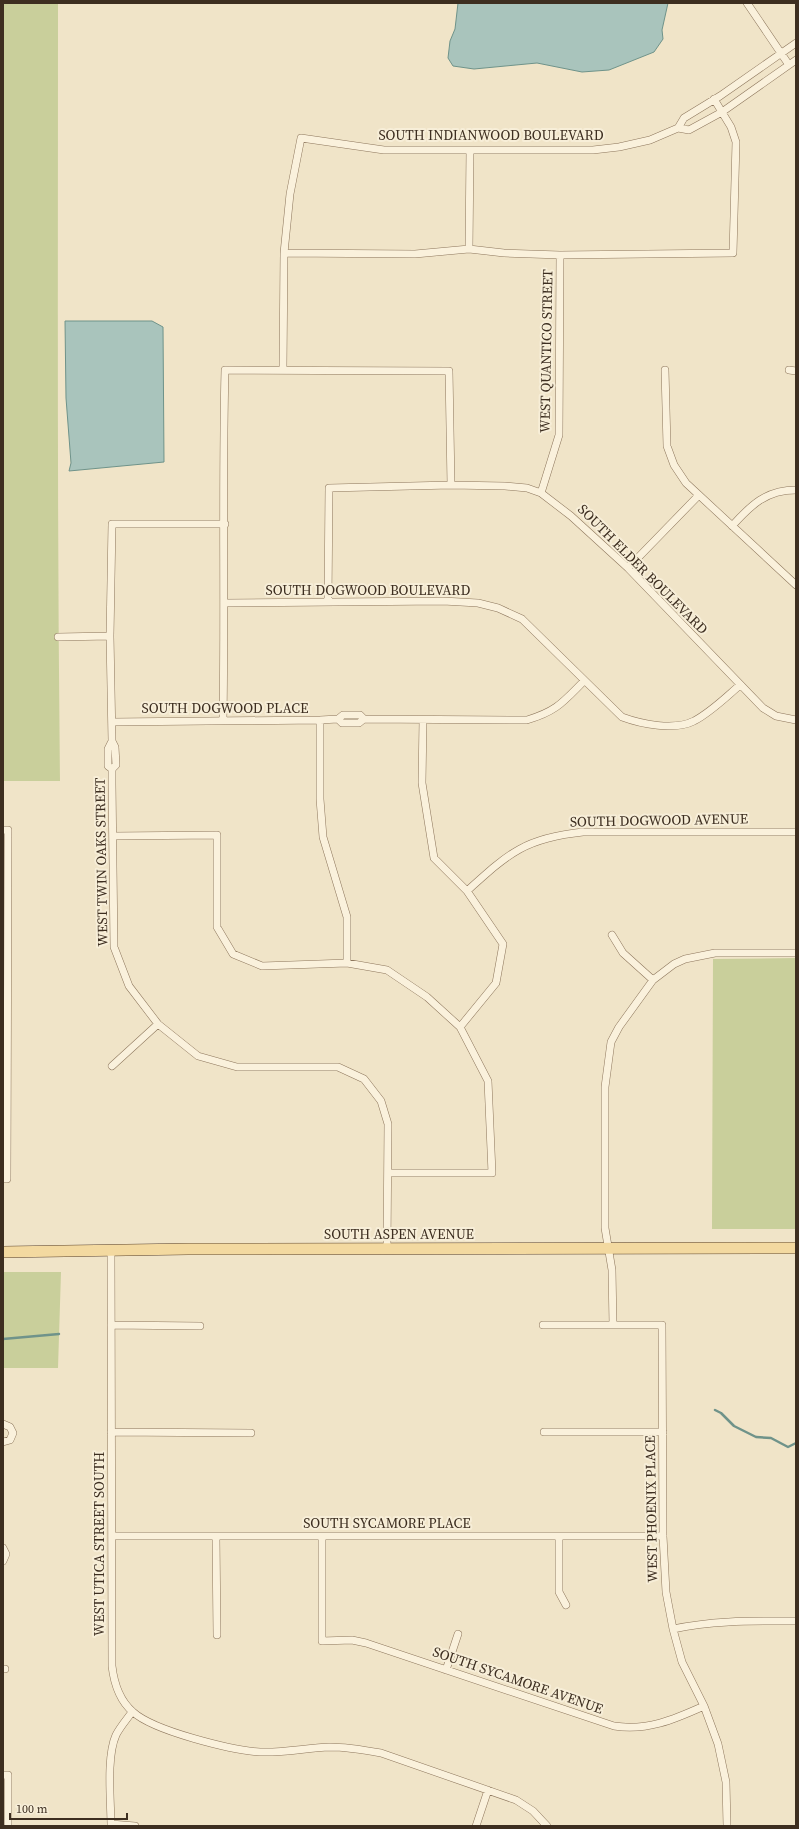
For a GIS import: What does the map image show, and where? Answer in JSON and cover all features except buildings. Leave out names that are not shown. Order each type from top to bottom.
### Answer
[{"type":"main road","name":"SOUTH ASPEN AVENUE","points":[[3,1252],[796,1248]]},
{"type":"street","points":[[747,3],[788,65]]},
{"type":"street","name":"SOUTH INDIANWOOD BOULEVARD","points":[[678,128],[684,118],[714,100],[779,53],[796,43]]},
{"type":"street","name":"SOUTH INDIANWOOD BOULEVARD","points":[[284,253],[290,194],[301,138],[384,150],[593,150],[619,147],[650,140],[678,128],[689,130],[722,112],[796,60]]},
{"type":"street","points":[[283,369],[284,253],[415,254],[469,249],[504,253],[560,254],[733,253],[736,142],[731,127],[714,100]]},
{"type":"street","points":[[469,249],[470,150]]},
{"type":"street","name":"WEST QUANTICO STREET","points":[[541,493],[559,435],[560,254]]},
{"type":"street","points":[[224,720],[225,370],[283,369],[449,371],[451,485]]},
{"type":"street","points":[[666,370],[667,446],[678,471],[686,483],[796,585]]},
{"type":"street","name":"SOUTH ELDER BOULEVARD","points":[[328,602],[329,488],[451,485],[527,488],[541,493],[571,516],[628,568],[764,708],[776,716],[796,720]]},
{"type":"street","points":[[732,526],[753,504],[767,495],[786,490],[796,490]]},
{"type":"street","points":[[628,568],[699,495]]},
{"type":"street","name":"WEST TWIN OAKS STREET","points":[[224,524],[112,524],[110,636],[112,741],[115,747],[116,765],[112,769],[114,947],[129,986],[158,1024],[198,1056],[237,1067],[338,1067],[364,1079],[382,1101],[388,1124],[387,1249]]},
{"type":"street","name":"SOUTH DOGWOOD BOULEVARD","points":[[225,603],[443,601],[478,603],[498,608],[522,619],[622,717],[642,724],[670,726],[693,722],[714,708],[740,685]]},
{"type":"street","points":[[58,637],[110,636]]},
{"type":"street","name":"SOUTH DOGWOOD PLACE","points":[[112,722],[338,719],[342,723],[359,723],[364,719],[527,720],[544,715],[556,709],[584,681]]},
{"type":"street","points":[[320,720],[320,799],[323,837],[347,917],[347,963]]},
{"type":"street","points":[[422,720],[422,783],[434,858],[467,891],[503,944],[496,983],[460,1027]]},
{"type":"street","points":[[5,1179],[6,830]]},
{"type":"street","name":"SOUTH DOGWOOD AVENUE","points":[[467,891],[500,861],[514,852],[541,840],[563,834],[583,832],[796,832]]},
{"type":"street","points":[[113,836],[217,835],[217,927],[233,954],[262,966],[347,963],[386,970],[427,997],[460,1027],[488,1081],[492,1173],[388,1173]]},
{"type":"street","points":[[612,935],[623,953],[653,980]]},
{"type":"street","points":[[543,1325],[613,1325],[612,1270],[605,1224],[605,1087],[610,1044],[619,1027],[653,980],[668,968],[685,958],[715,954],[796,953]]},
{"type":"street","points":[[112,1066],[158,1024]]},
{"type":"street","name":"WEST UTICA STREET SOUTH","points":[[111,1251],[112,1666],[119,1694],[132,1712]]},
{"type":"street","points":[[111,1325],[200,1326]]},
{"type":"street","name":"WEST PHOENIX PLACE","points":[[613,1325],[662,1325],[662,1536],[664,1577],[672,1629],[682,1662],[712,1725],[723,1764],[726,1789],[727,1826]]},
{"type":"street","points":[[3,1424],[10,1427],[13,1434],[10,1440],[3,1442]]},
{"type":"street","points":[[112,1432],[251,1433]]},
{"type":"street","points":[[544,1432],[662,1432]]},
{"type":"street","name":"SOUTH SYCAMORE PLACE","points":[[112,1536],[662,1536]]},
{"type":"street","name":"SOUTH SYCAMORE AVENUE","points":[[322,1536],[322,1640],[352,1640],[366,1643],[603,1723],[621,1727],[642,1728],[664,1723],[704,1706]]},
{"type":"street","points":[[559,1536],[559,1592],[566,1605]]},
{"type":"street","points":[[216,1537],[217,1635]]},
{"type":"street","points":[[3,1548],[6,1556],[3,1561]]},
{"type":"street","points":[[672,1629],[695,1624],[723,1621],[796,1621]]},
{"type":"street","points":[[446,1670],[458,1634]]},
{"type":"street","points":[[135,1826],[111,1825],[111,1762],[113,1744],[121,1727],[132,1712],[143,1720],[157,1726],[230,1748],[248,1751],[278,1752],[332,1747],[360,1749],[381,1753],[507,1796],[525,1805],[547,1826]]},
{"type":"street","points":[[6,1775],[8,1826]]},
{"type":"street","points":[[476,1826],[488,1790]]},
{"type":"green space","points":[[3,3],[58,3],[58,489],[60,781],[3,781]]},
{"type":"green space","points":[[796,958],[796,1229],[712,1229],[713,959]]},
{"type":"green space","points":[[3,1272],[61,1272],[58,1368],[3,1368]]},
{"type":"water","points":[[458,3],[668,3],[662,30],[663,39],[654,52],[609,70],[582,72],[537,63],[474,69],[453,66],[448,58],[450,41],[455,29]]},
{"type":"water","points":[[65,321],[152,321],[163,327],[164,462],[69,471],[71,463],[66,398]]},
{"type":"waterway","points":[[3,1339],[59,1334]]},
{"type":"waterway","points":[[715,1410],[721,1413],[734,1426],[756,1437],[771,1438],[788,1447],[796,1443]]}]
